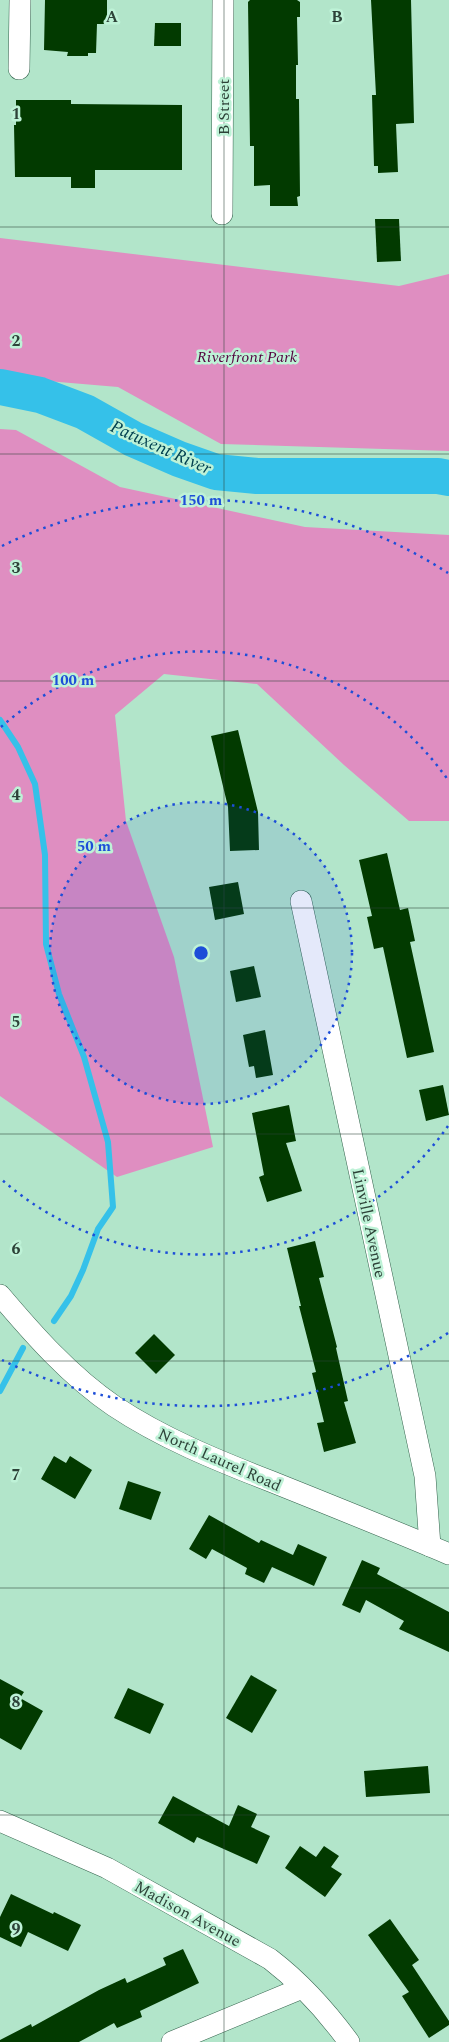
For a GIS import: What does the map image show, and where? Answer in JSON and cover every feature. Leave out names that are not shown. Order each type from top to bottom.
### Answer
[{"type":"street","points":[[19,69],[20,0]]},
{"type":"street","name":"B Street","points":[[222,214],[223,0]]},
{"type":"street","name":"Linville Avenue","points":[[301,901],[440,1550]]},
{"type":"street","name":"North Laurel Road","points":[[0,1295],[21,1320],[74,1375],[114,1405],[153,1429],[194,1450],[440,1550]]},
{"type":"street","name":"Madison Avenue","points":[[0,1820],[107,1868],[184,1909],[270,1959],[302,1988],[350,2042]]},
{"type":"street","points":[[172,2042],[302,1988]]},
{"type":"green space","name":"Riverfront Park","points":[[0,238],[399,286],[449,274],[449,451],[221,444],[118,387],[0,377]]},
{"type":"green space","points":[[0,429],[16,430],[120,487],[305,527],[449,535],[449,821],[409,821],[344,765],[257,684],[164,674],[115,715],[126,821],[174,957],[213,1147],[117,1177],[0,1096]]},
{"type":"building","points":[[45,0],[107,0],[107,24],[97,24],[96,53],[88,53],[88,56],[67,56],[68,52],[44,50]]},
{"type":"building","points":[[250,0],[297,0],[300,2],[300,17],[297,17],[298,65],[296,65],[296,99],[299,99],[300,196],[297,197],[298,206],[270,206],[270,185],[254,186],[254,146],[250,146],[248,2]]},
{"type":"building","points":[[371,0],[411,0],[414,123],[396,124],[398,172],[378,173],[378,166],[374,166],[372,95],[376,95]]},
{"type":"building","points":[[155,23],[181,23],[181,46],[154,46]]},
{"type":"building","points":[[16,100],[71,100],[71,104],[182,105],[182,170],[95,170],[95,188],[71,188],[71,177],[15,177],[14,125],[16,125]]},
{"type":"building","points":[[375,219],[399,219],[401,261],[377,262]]},
{"type":"building","points":[[238,730],[258,812],[259,850],[230,851],[228,807],[211,736]]},
{"type":"building","points":[[387,853],[400,910],[408,908],[415,941],[410,942],[434,1052],[407,1058],[383,947],[374,949],[367,917],[372,916],[359,860]]},
{"type":"building","points":[[238,882],[244,914],[215,920],[209,887]]},
{"type":"building","points":[[254,966],[261,997],[236,1002],[230,971]]},
{"type":"building","points":[[265,1030],[273,1075],[256,1078],[254,1066],[249,1067],[243,1035]]},
{"type":"building","points":[[443,1085],[449,1115],[426,1121],[419,1090]]},
{"type":"building","points":[[289,1105],[296,1141],[286,1143],[302,1191],[267,1202],[259,1177],[264,1175],[252,1113]]},
{"type":"building","points":[[315,1241],[324,1277],[319,1278],[337,1347],[348,1401],[344,1402],[356,1443],[324,1452],[317,1423],[324,1422],[312,1373],[316,1372],[299,1306],[301,1306],[287,1248]]},
{"type":"building","points":[[154,1334],[175,1355],[156,1374],[135,1353]]},
{"type":"building","points":[[54,1456],[66,1463],[70,1456],[92,1470],[75,1499],[41,1479]]},
{"type":"building","points":[[128,1481],[161,1492],[151,1520],[119,1509]]},
{"type":"building","points":[[209,1515],[259,1543],[261,1540],[293,1555],[298,1544],[327,1557],[314,1586],[272,1567],[264,1583],[245,1574],[247,1568],[212,1549],[206,1559],[189,1549]]},
{"type":"building","points":[[362,1560],[380,1568],[377,1574],[449,1612],[449,1652],[399,1629],[404,1621],[366,1600],[360,1613],[342,1605]]},
{"type":"building","points":[[251,1675],[277,1690],[252,1733],[226,1718]]},
{"type":"building","points":[[0,1679],[24,1692],[20,1698],[43,1711],[21,1750],[0,1738]]},
{"type":"building","points":[[128,1688],[164,1704],[150,1734],[114,1718]]},
{"type":"building","points":[[428,1766],[430,1793],[366,1797],[364,1771]]},
{"type":"building","points":[[173,1796],[229,1826],[238,1805],[257,1814],[251,1827],[270,1836],[257,1864],[197,1837],[194,1843],[158,1823]]},
{"type":"building","points":[[300,1846],[316,1857],[324,1846],[339,1856],[331,1867],[342,1874],[325,1897],[285,1868]]},
{"type":"building","points":[[11,1894],[81,1925],[68,1951],[28,1932],[21,1947],[0,1937],[0,1917]]},
{"type":"building","points":[[390,1919],[419,1960],[412,1965],[449,2021],[449,2025],[429,2038],[402,1996],[409,1992],[368,1935]]},
{"type":"building","points":[[183,1949],[199,1983],[140,2011],[142,2017],[117,2028],[114,2023],[79,2042],[0,2042],[0,2040],[31,2024],[32,2027],[99,1990],[125,1978],[127,1983],[166,1965],[163,1958]]},
{"type":"waterway","name":"Patuxent River","points":[[0,387],[40,395],[85,412],[133,439],[179,459],[216,472],[257,476],[438,476],[449,478]]},
{"type":"waterway","points":[[0,720],[18,747],[35,784],[45,855],[46,944],[59,994],[84,1057],[108,1142],[113,1207],[98,1229],[71,1296],[54,1321]]},
{"type":"waterway","points":[[0,1391],[23,1348]]}]
